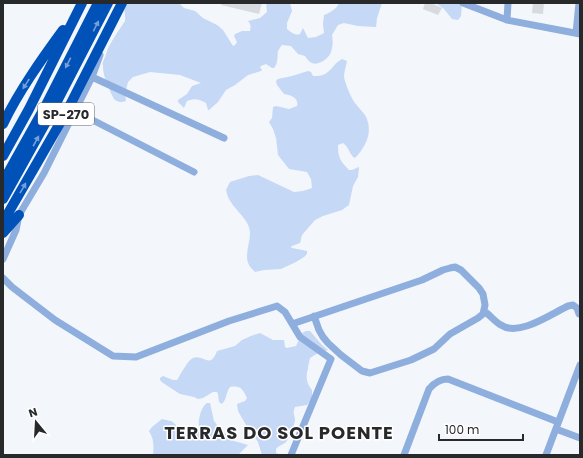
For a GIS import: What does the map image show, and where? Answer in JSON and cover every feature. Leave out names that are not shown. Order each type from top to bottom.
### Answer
[{"type":"highway","name":"SP-270","points":[[3,182],[45,107],[98,3]]},
{"type":"highway","name":"SP-270","points":[[3,199],[108,3]]},
{"type":"highway","name":"SP-270","points":[[10,226],[122,3]]},
{"type":"highway","name":"SP-270","points":[[3,156],[29,109],[81,4]]},
{"type":"highway","points":[[3,124],[23,89],[81,4]]},
{"type":"highway","points":[[3,233],[19,215]]},
{"type":"street","points":[[464,3],[507,20],[578,34],[579,3]]},
{"type":"street","points":[[507,20],[508,3]]},
{"type":"street","points":[[19,215],[44,174],[92,78],[108,30]]},
{"type":"street","points":[[92,78],[224,138]]},
{"type":"street","points":[[75,111],[194,172]]},
{"type":"street","points":[[3,259],[10,226]]},
{"type":"street","points":[[292,324],[314,316],[422,280],[443,270],[455,267],[461,270],[479,288],[485,300],[483,314],[450,334],[434,349],[410,360],[370,373],[362,371],[328,343],[319,330],[314,316]]},
{"type":"street","points":[[3,278],[12,287],[55,320],[113,356],[136,357],[229,321],[277,306],[285,312],[300,337],[331,359],[291,455]]},
{"type":"street","points":[[484,311],[501,326],[514,329],[527,326],[568,306],[578,308],[579,314]]},
{"type":"street","points":[[546,455],[580,365]]},
{"type":"street","points":[[404,455],[429,389],[436,382],[444,379],[448,379],[557,425],[580,438]]},
{"type":"shaded area","points":[[125,3],[179,3],[184,8],[195,11],[203,18],[217,25],[223,30],[233,46],[237,42],[234,36],[235,34],[242,31],[250,31],[250,23],[248,21],[260,18],[267,12],[266,3],[290,3],[292,11],[287,23],[287,29],[293,33],[300,34],[303,28],[308,38],[316,37],[324,33],[324,15],[335,9],[339,3],[382,3],[377,18],[376,27],[358,26],[344,23],[338,25],[332,35],[333,44],[331,52],[323,61],[315,64],[312,63],[305,56],[298,54],[291,46],[282,45],[278,52],[277,62],[274,68],[266,64],[261,66],[261,71],[248,75],[226,90],[218,102],[208,110],[206,103],[199,100],[192,99],[187,101],[184,108],[178,102],[178,100],[187,94],[192,86],[201,83],[180,75],[150,72],[133,77],[128,82],[125,94],[126,101],[119,102],[114,99],[105,79],[103,63],[114,37],[125,21]]},
{"type":"shaded area","points":[[436,3],[462,3],[461,16],[458,20],[452,19],[444,9]]},
{"type":"shaded area","points":[[342,59],[347,61],[344,77],[348,90],[355,103],[365,115],[369,127],[368,138],[355,158],[343,143],[338,145],[340,159],[346,167],[349,170],[352,170],[359,167],[358,177],[353,186],[349,205],[342,210],[315,220],[302,235],[300,243],[291,247],[307,251],[307,254],[304,257],[281,269],[255,272],[249,266],[247,260],[250,236],[249,227],[245,219],[231,203],[226,190],[230,182],[249,176],[258,175],[294,192],[312,188],[311,179],[307,172],[289,169],[278,155],[276,138],[269,122],[272,118],[273,107],[276,106],[289,109],[297,106],[297,101],[294,97],[284,94],[277,85],[276,81],[278,79],[308,71],[311,72],[313,76],[323,75]]},
{"type":"shaded area","points":[[310,331],[328,350],[318,353],[310,358],[307,378],[312,390],[312,398],[307,405],[295,407],[295,422],[290,435],[286,442],[276,449],[276,453],[281,455],[262,455],[258,442],[238,411],[237,404],[245,401],[247,398],[243,390],[239,387],[230,387],[222,404],[219,402],[217,392],[213,392],[203,398],[198,399],[180,394],[160,380],[163,376],[177,380],[186,365],[193,358],[197,357],[209,361],[212,360],[217,351],[235,346],[242,340],[251,336],[260,333],[273,340],[284,340],[285,347],[287,348],[296,346],[302,333]]},
{"type":"shaded area","points":[[207,403],[210,403],[214,421],[221,430],[234,441],[248,445],[238,455],[153,455],[154,449],[152,437],[149,431],[152,427],[162,419],[174,423],[181,432],[186,435],[196,434],[199,429],[201,413]]},
{"type":"building","points":[[221,3],[262,3],[259,14],[221,5]]},
{"type":"building","points":[[425,3],[431,3],[442,8],[438,15],[423,9]]},
{"type":"building","points":[[533,3],[544,3],[543,14],[532,13]]},
{"type":"district","name":"TERRAS DO SOL POENTE","points":[[279,432]]}]
